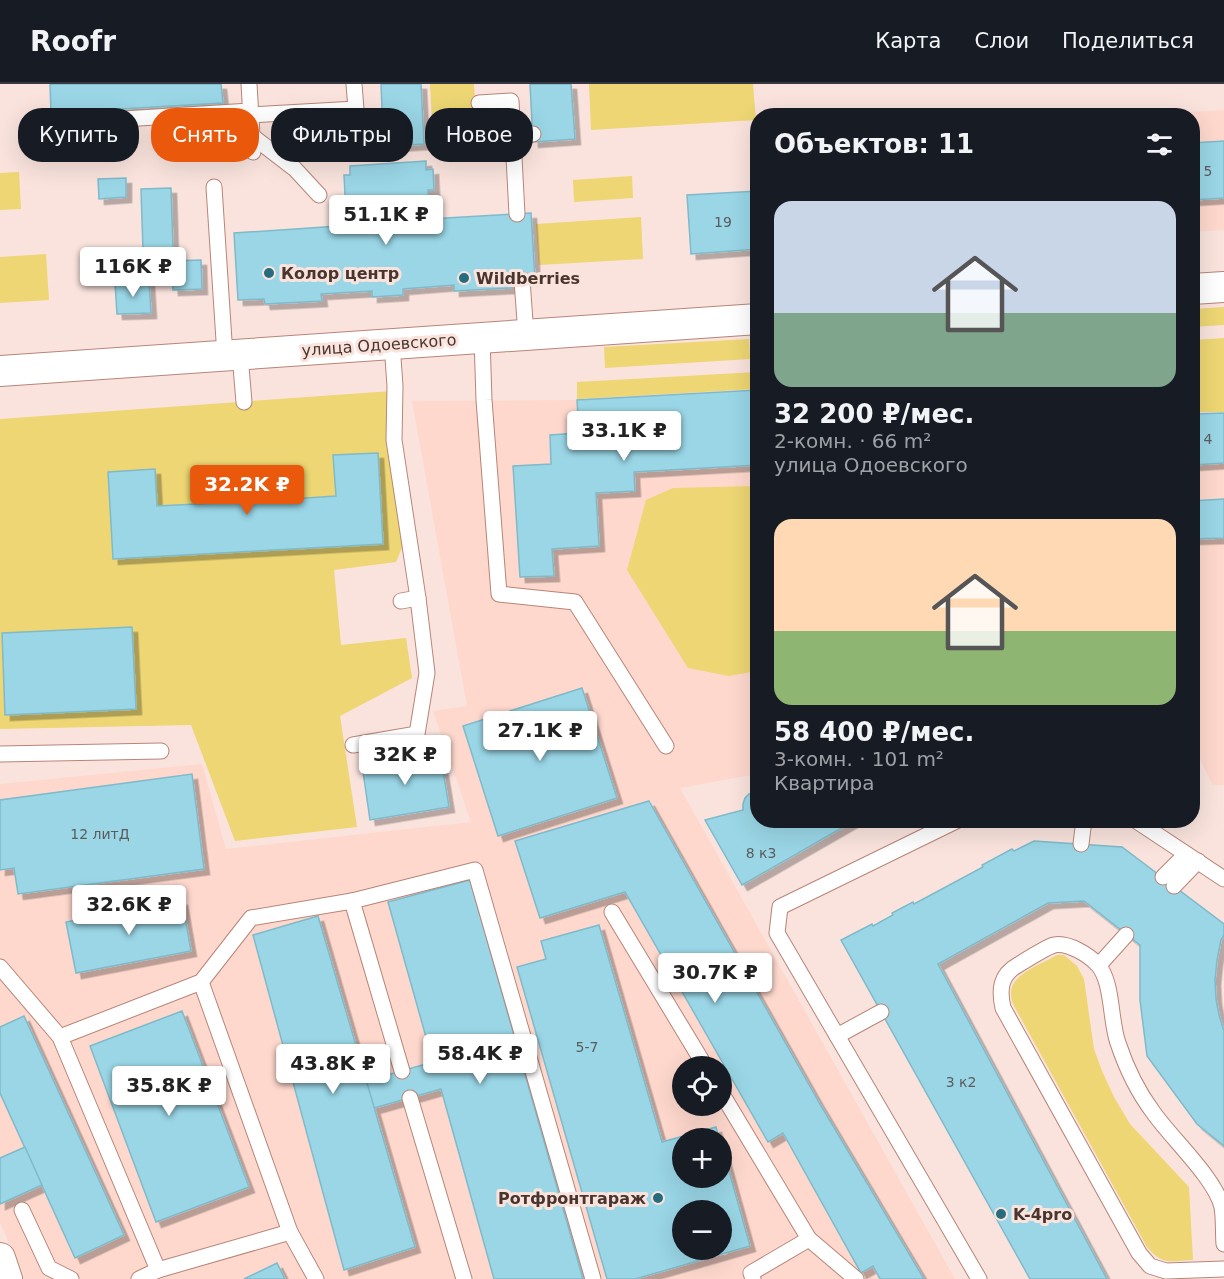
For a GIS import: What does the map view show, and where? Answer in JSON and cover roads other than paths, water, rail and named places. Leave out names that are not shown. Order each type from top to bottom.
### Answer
[{"type":"street","points":[[1200,288],[1224,287]]},
{"type":"street","name":"улица Одоевского","points":[[0,371],[750,320]]},
{"type":"street","points":[[0,1258],[7,1279]]},
{"type":"lane","points":[[249,84],[250,108]]},
{"type":"lane","points":[[259,113],[356,109],[354,84]]},
{"type":"lane","points":[[479,103],[511,101],[511,108]]},
{"type":"lane","points":[[259,141],[295,169],[319,195]]},
{"type":"lane","points":[[514,162],[517,214]]},
{"type":"lane","points":[[214,187],[232,355],[244,402]]},
{"type":"lane","points":[[522,280],[526,335]]},
{"type":"lane","points":[[482,338],[484,400],[499,594],[575,602],[666,746]]},
{"type":"lane","points":[[353,745],[417,734],[427,673],[394,440],[395,386],[392,344]]},
{"type":"lane","points":[[401,601],[418,598]]},
{"type":"lane","points":[[0,754],[161,752]]},
{"type":"lane","points":[[942,828],[780,907],[777,933],[979,1279]]},
{"type":"lane","points":[[1077,828],[1078,844],[1082,828]]},
{"type":"lane","points":[[1148,828],[1224,879]]},
{"type":"lane","points":[[1168,882],[1192,858]]},
{"type":"lane","points":[[60,1037],[201,982],[251,918],[352,901],[475,870],[593,1279]]},
{"type":"lane","points":[[352,901],[402,1071]]},
{"type":"lane","points":[[612,912],[699,1056]]},
{"type":"lane","points":[[1099,965],[1126,934]]},
{"type":"lane","points":[[1224,1244],[1222,1208],[1215,1192],[1152,1112],[1133,1078],[1118,1042],[1111,1013],[1108,984],[1099,965],[1069,945],[1054,945],[1015,966],[1005,976],[1000,992],[1003,1008],[1139,1253],[1150,1266],[1166,1271],[1224,1269]]},
{"type":"lane","points":[[0,967],[60,1037],[158,1270]]},
{"type":"lane","points":[[201,982],[290,1232],[316,1279]]},
{"type":"lane","points":[[837,1036],[881,1012]]},
{"type":"lane","points":[[410,1098],[464,1279]]},
{"type":"lane","points":[[732,1111],[809,1239],[855,1279]]},
{"type":"lane","points":[[22,1210],[49,1268],[71,1279]]},
{"type":"lane","points":[[139,1279],[158,1270],[290,1232]]},
{"type":"lane","points":[[753,1279],[751,1273],[809,1239]]},
{"type":"place","name":"Колор центр","points":[[269,273]]},
{"type":"place","name":"Wildberries","points":[[464,278]]},
{"type":"place","name":"Ротфронтгараж","points":[[658,1198]]},
{"type":"place","name":"K-4pro","points":[[1001,1214]]}]
